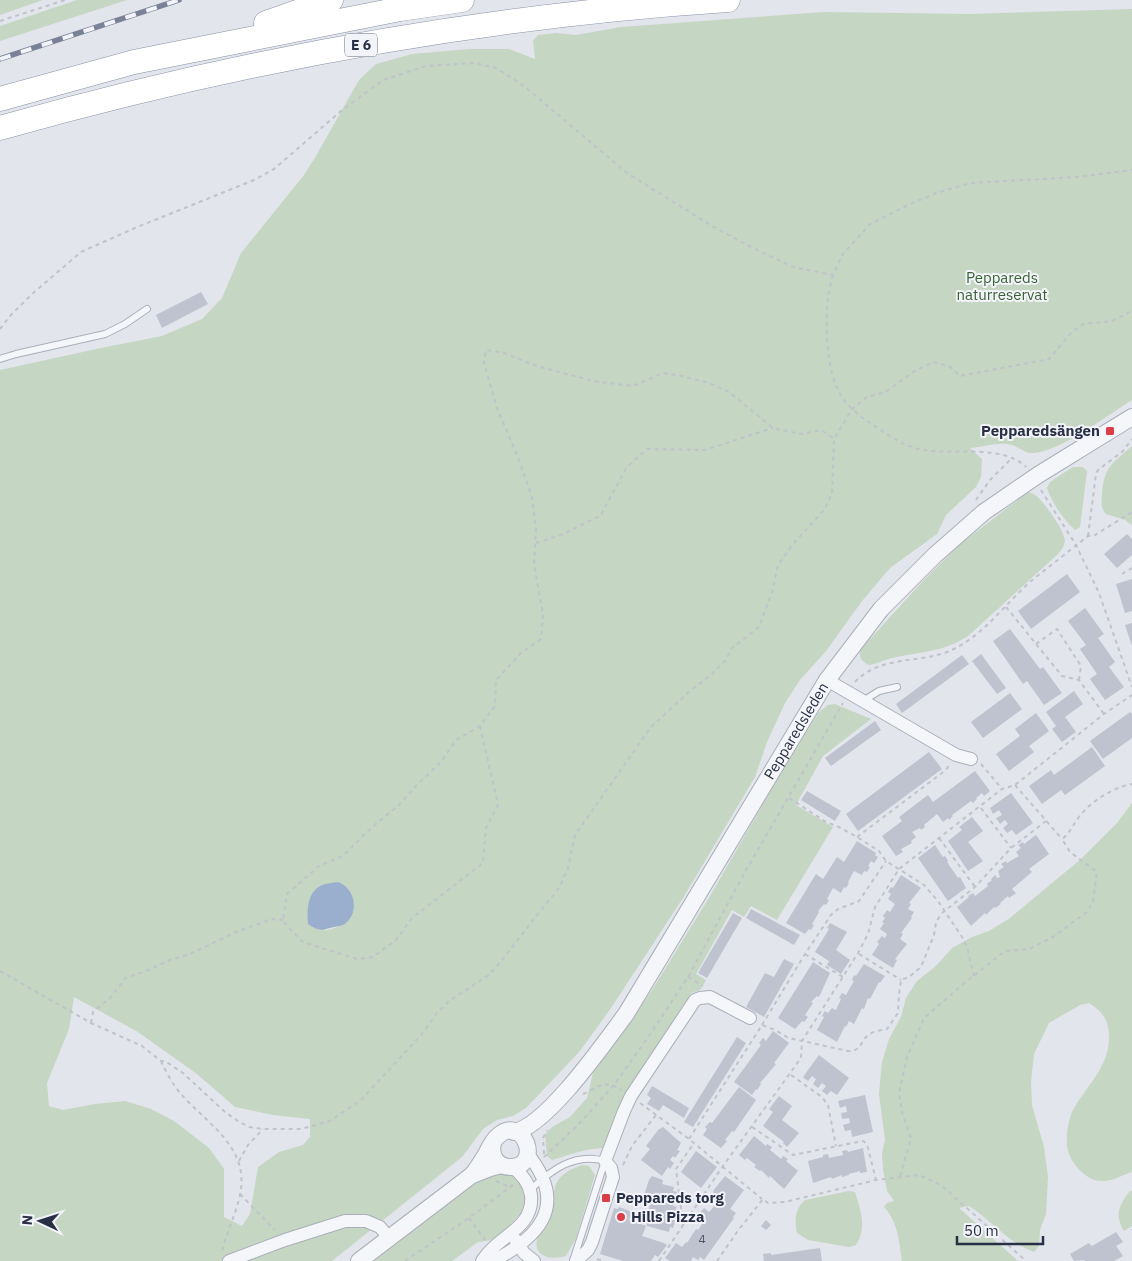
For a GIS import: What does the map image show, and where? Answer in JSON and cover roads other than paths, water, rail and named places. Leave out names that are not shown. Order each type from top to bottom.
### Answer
[{"type":"highway","points":[[203,47],[330,0]]},
{"type":"highway","name":"E 6","points":[[0,99],[134,62],[203,47],[400,9],[462,0]]},
{"type":"highway","name":"E 6","points":[[0,128],[156,87],[292,58],[406,37],[553,16],[728,0]]},
{"type":"street","name":"Pepparedsleden","points":[[534,1155],[544,1123],[626,1014],[827,680],[881,609],[904,583],[956,534],[1001,500],[1132,417]]},
{"type":"street","points":[[827,680],[956,755],[971,759]]},
{"type":"street","points":[[575,1261],[588,1250],[592,1242],[613,1177],[611,1168],[605,1161],[631,1096],[695,1000],[710,998],[750,1018]]},
{"type":"street","name":"Pepparedsleden","points":[[514,1132],[544,1123]]},
{"type":"street","points":[[472,1175],[498,1135],[503,1132],[514,1132],[524,1138],[534,1155],[543,1178],[548,1200],[543,1221],[534,1233],[519,1245],[491,1255]]},
{"type":"street","points":[[482,1261],[491,1255],[526,1217],[531,1200],[530,1190],[512,1170],[495,1160],[492,1154],[493,1143]]},
{"type":"street","points":[[359,1261],[472,1175],[490,1168],[512,1170],[534,1155]]},
{"type":"street","points":[[226,1258],[345,1221],[366,1221],[380,1227],[389,1238]]},
{"type":"street","points":[[511,1234],[524,1252],[534,1261]]},
{"type":"lane","points":[[0,359],[105,334],[125,324],[147,309]]},
{"type":"lane","points":[[863,701],[879,691],[897,687]]},
{"type":"lane","points":[[530,1190],[550,1172],[578,1159],[588,1158],[605,1161]]},
{"type":"water","points":[[338,882],[348,889],[354,901],[353,913],[350,919],[343,925],[324,929],[318,929],[308,924],[308,907],[313,892],[322,885]]},
{"type":"railway","points":[[0,59],[179,0]]},
{"type":"place","name":"Pepparedsängen","points":[[1110,431]]},
{"type":"place","name":"Peppareds torg","points":[[606,1198]]},
{"type":"place","name":"Hills Pizza","points":[[621,1217]]},
{"type":"park label","name":"Peppareds naturreservat","points":[[1002,286]]}]
